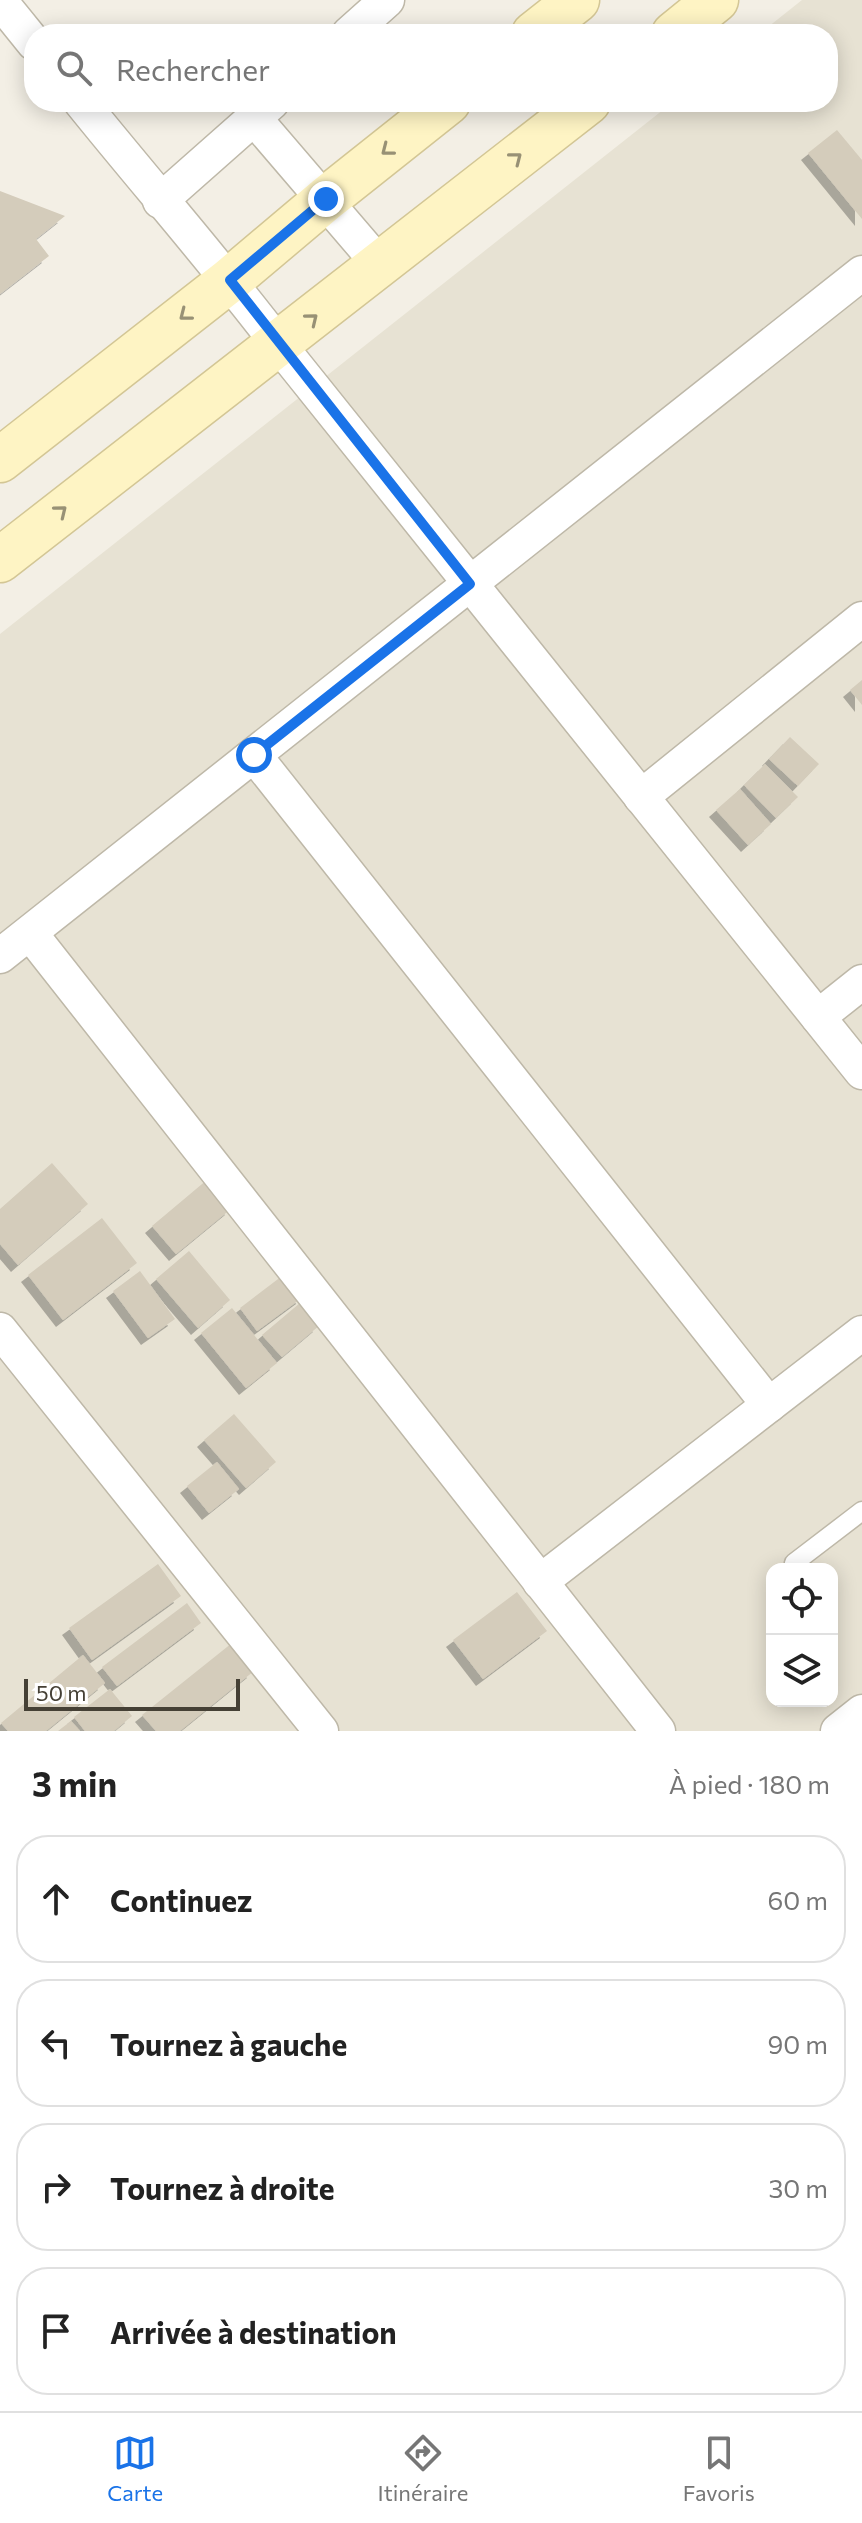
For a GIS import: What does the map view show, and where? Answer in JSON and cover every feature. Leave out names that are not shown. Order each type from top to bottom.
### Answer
[{"type":"street","points":[[360,24],[387,0]]},
{"type":"street","points":[[547,24],[577,0]]},
{"type":"street","points":[[686,24],[716,0]]},
{"type":"street","points":[[0,1],[24,31]]},
{"type":"street","points":[[89,112],[160,201],[230,280],[862,1072]]},
{"type":"street","points":[[160,201],[261,112]]},
{"type":"street","points":[[264,112],[326,199],[380,265]]},
{"type":"street","points":[[0,460],[230,280],[435,112]]},
{"type":"street","points":[[0,560],[575,112]]},
{"type":"street","points":[[0,956],[862,273]]},
{"type":"street","points":[[641,797],[862,619]]},
{"type":"street","points":[[254,755],[769,1405]]},
{"type":"street","points":[[30,933],[658,1731]]},
{"type":"street","points":[[818,1017],[862,982]]},
{"type":"street","points":[[0,1330],[321,1731]]},
{"type":"street","points":[[540,1582],[862,1333]]},
{"type":"street","points":[[838,1731],[862,1712]]},
{"type":"lane","points":[[794,1563],[862,1511]]},
{"type":"shaded area","points":[[802,0],[862,0],[862,1731],[0,1731],[0,634],[660,112],[838,112],[838,24],[772,24]]},
{"type":"building","points":[[837,130],[862,160],[862,219],[808,153]]},
{"type":"building","points":[[0,191],[65,216],[36,239],[49,256],[0,294]]},
{"type":"building","points":[[862,680],[862,705],[850,690]]},
{"type":"building","points":[[790,737],[819,764],[798,786],[769,759]]},
{"type":"building","points":[[765,764],[798,797],[776,818],[744,785]]},
{"type":"building","points":[[740,789],[771,824],[748,845],[716,810]]},
{"type":"building","points":[[52,1163],[88,1204],[18,1265],[0,1244],[0,1209]]},
{"type":"building","points":[[208,1179],[232,1208],[176,1254],[152,1226]]},
{"type":"building","points":[[102,1218],[137,1263],[63,1320],[28,1275]]},
{"type":"building","points":[[189,1251],[230,1300],[198,1328],[156,1279]]},
{"type":"building","points":[[140,1271],[175,1319],[148,1338],[113,1291]]},
{"type":"building","points":[[286,1273],[303,1297],[257,1331],[240,1308]]},
{"type":"building","points":[[300,1303],[320,1325],[282,1357],[262,1335]]},
{"type":"building","points":[[232,1308],[277,1363],[246,1388],[201,1333]]},
{"type":"building","points":[[234,1414],[276,1462],[246,1488],[204,1440]]},
{"type":"building","points":[[217,1462],[239,1489],[209,1513],[187,1486]]},
{"type":"building","points":[[158,1564],[181,1596],[92,1660],[69,1628]]},
{"type":"building","points":[[517,1592],[547,1631],[483,1679],[453,1640]]},
{"type":"building","points":[[187,1603],[201,1623],[117,1686],[102,1667]]},
{"type":"building","points":[[232,1643],[254,1671],[180,1731],[156,1731],[142,1715]]},
{"type":"building","points":[[83,1655],[105,1683],[46,1731],[8,1731],[1,1723]]},
{"type":"building","points":[[110,1689],[132,1716],[114,1731],[85,1731],[74,1717]]},
{"type":"building","points":[[71,1721],[80,1731],[58,1731]]},
{"type":"route","points":[[254,755],[470,584],[230,280],[326,199]]}]
